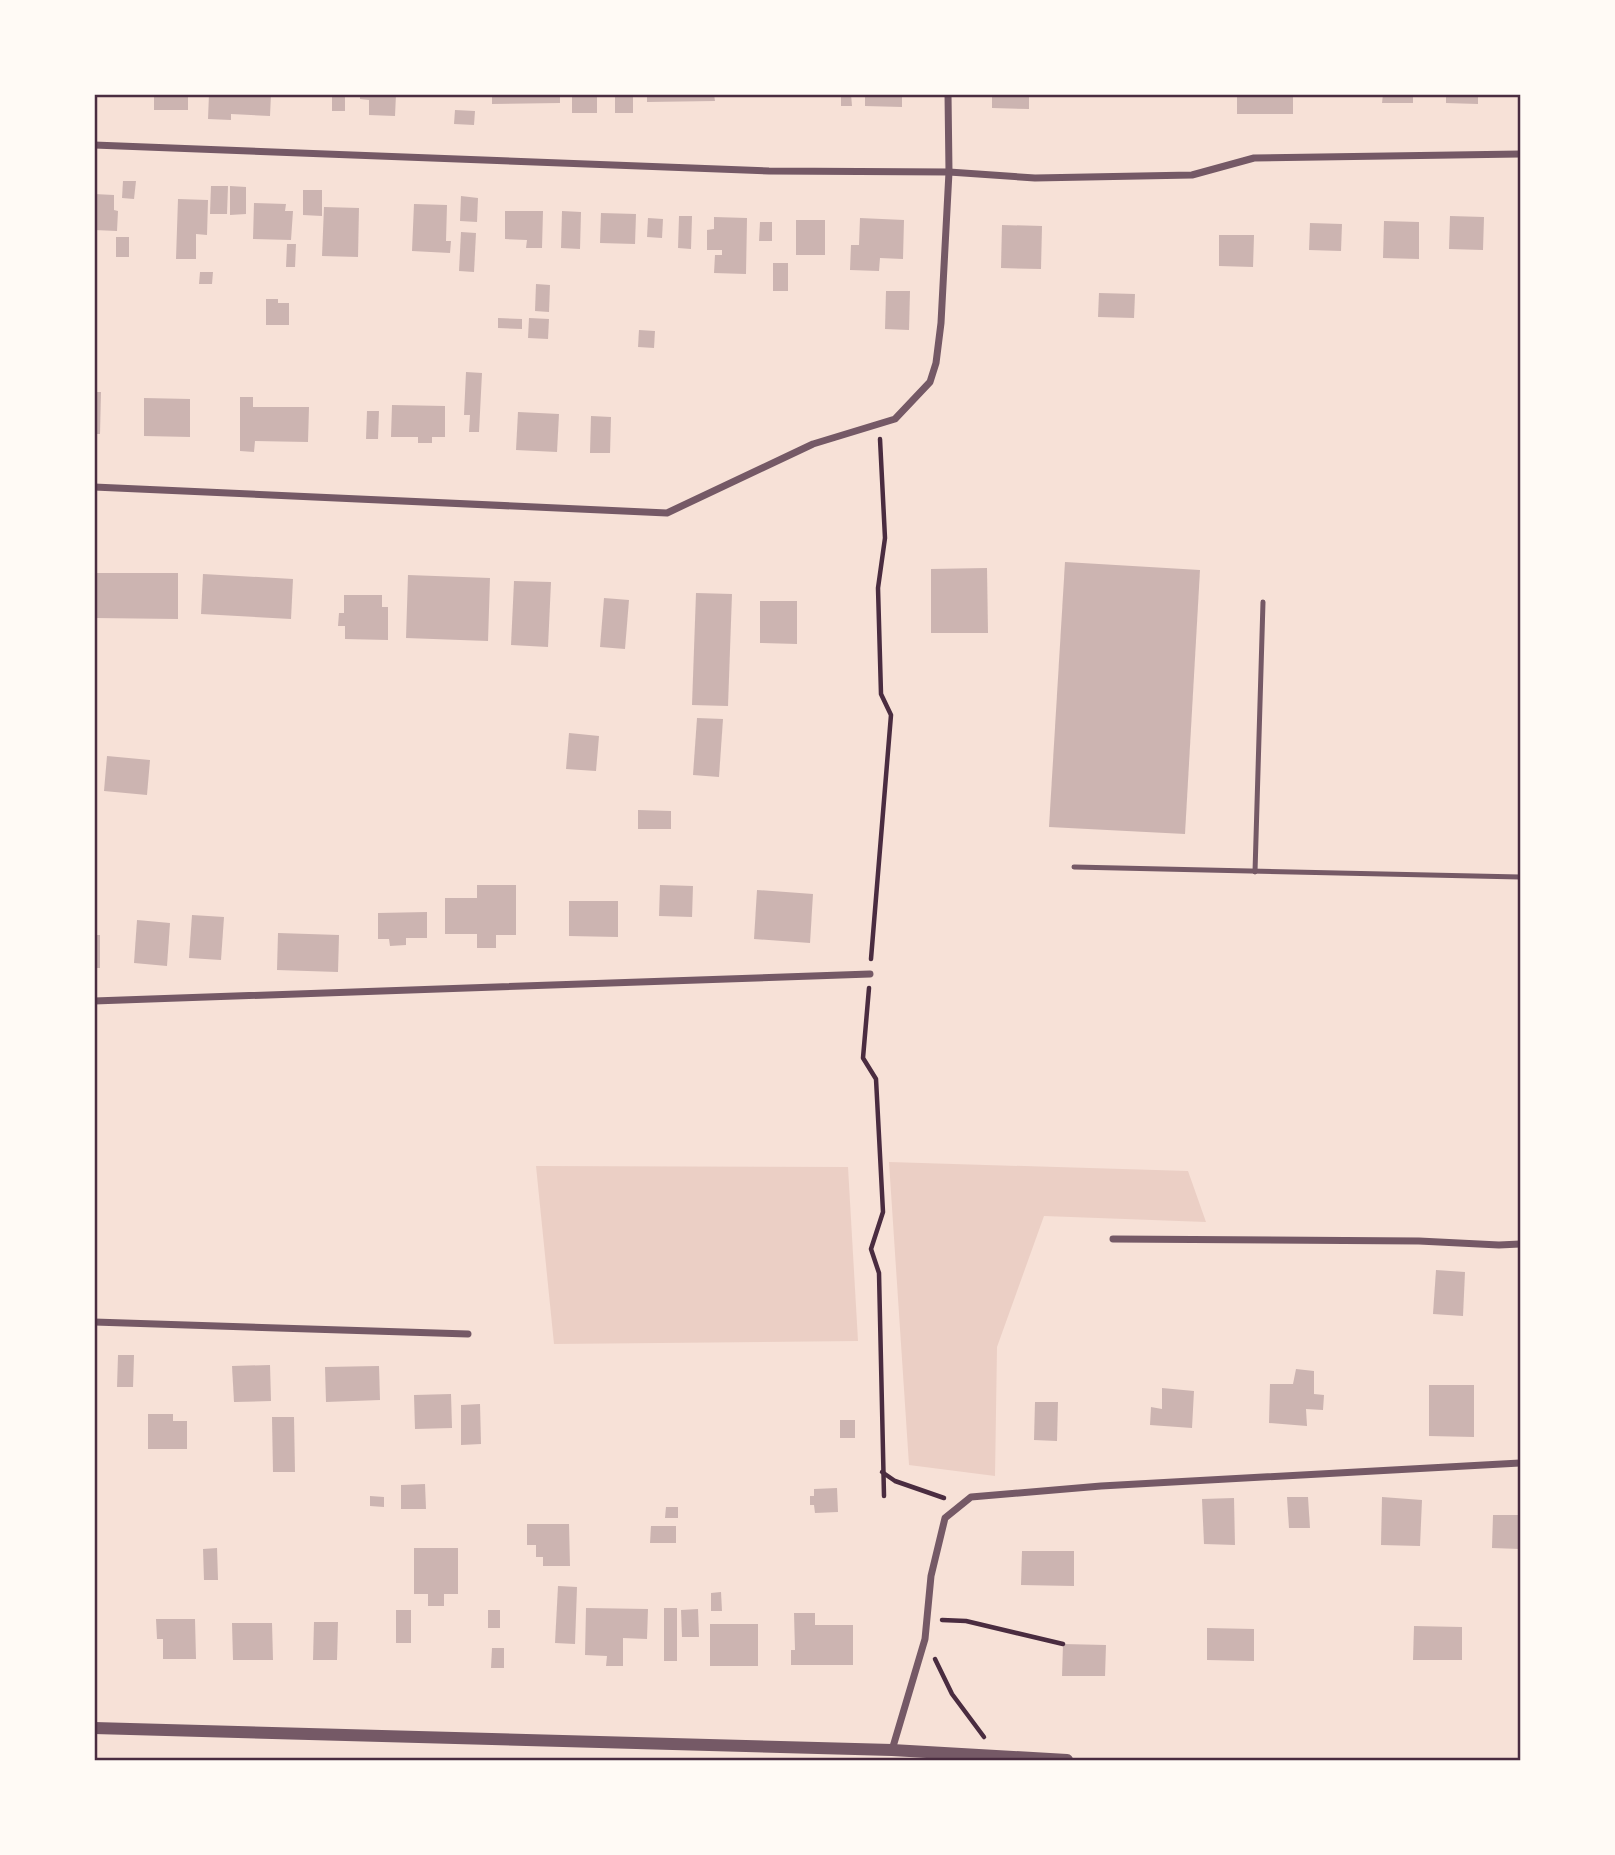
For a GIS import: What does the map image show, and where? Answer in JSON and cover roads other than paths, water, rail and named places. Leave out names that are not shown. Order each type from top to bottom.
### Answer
[{"type":"street","points":[[94,487],[667,513],[813,444],[895,419],[930,382],[936,363],[941,323],[948,172],[948,94]]},
{"type":"street","points":[[94,145],[769,171],[948,172],[1035,178],[1192,175],[1254,158],[1521,154]]},
{"type":"street","points":[[94,1001],[870,974]]},
{"type":"street","points":[[1113,1239],[1521,1244]]},
{"type":"street","points":[[94,1322],[468,1334]]},
{"type":"street","points":[[892,1750],[925,1639],[931,1576],[945,1518],[971,1497],[1101,1486],[1521,1463]]},
{"type":"street","points":[[94,1728],[892,1750],[1067,1760]]},
{"type":"lane","points":[[1255,872],[1262,602]]},
{"type":"lane","points":[[1074,866],[1521,877]]}]
